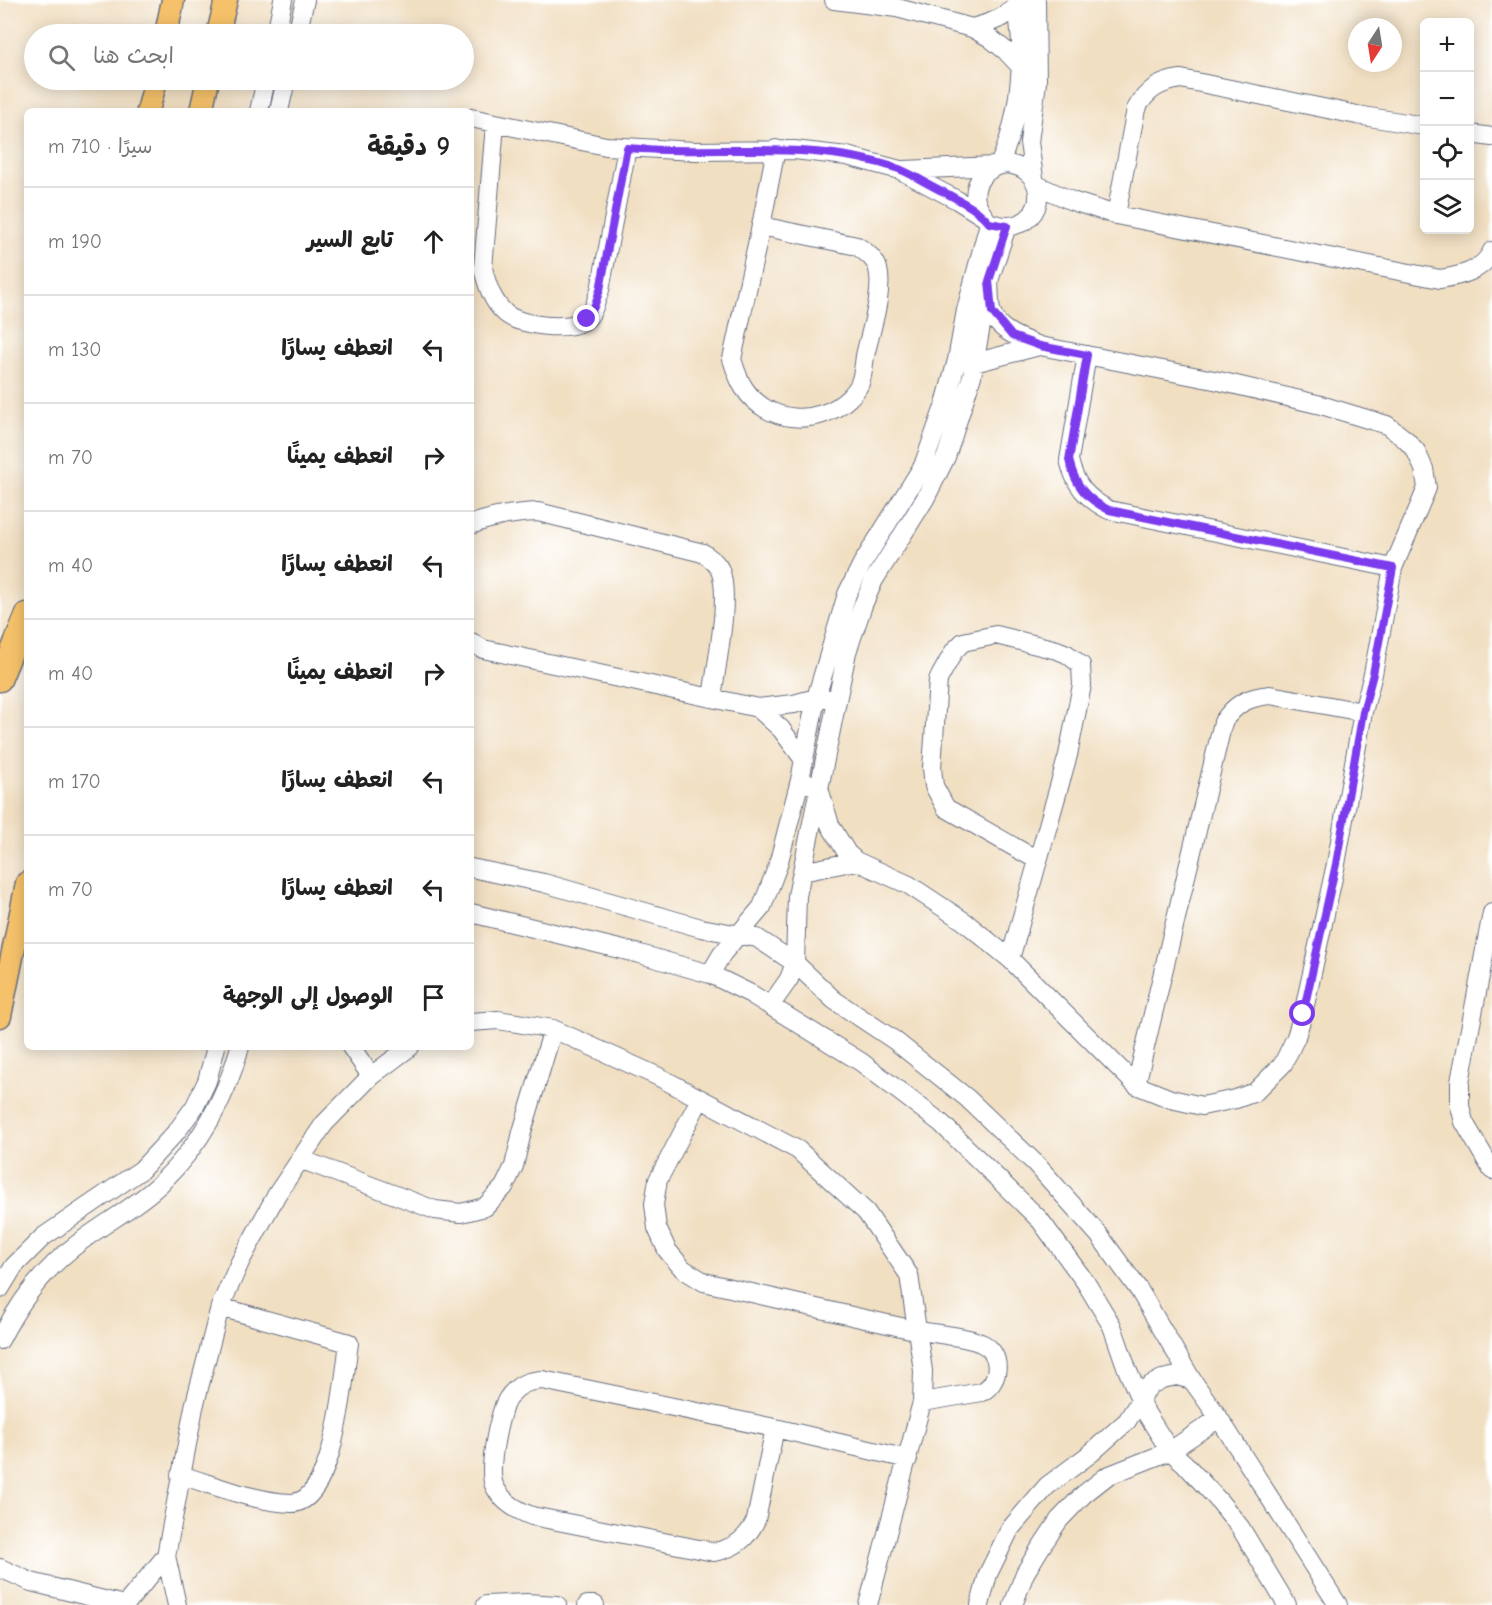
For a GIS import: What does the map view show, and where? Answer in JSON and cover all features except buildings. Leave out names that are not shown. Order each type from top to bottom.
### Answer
[{"type":"main road","points":[[168,24],[174,0]]},
{"type":"main road","points":[[220,24],[226,0]]},
{"type":"main road","points":[[149,108],[153,90]]},
{"type":"main road","points":[[202,108],[206,90]]},
{"type":"main road","points":[[0,680],[24,621]]},
{"type":"main road","points":[[0,1016],[5,966],[24,894]]},
{"type":"street","points":[[278,24],[283,0]]},
{"type":"street","points":[[299,24],[305,0]]},
{"type":"street","points":[[834,0],[898,4],[972,28],[990,38],[1020,66]]},
{"type":"street","points":[[474,119],[606,146],[694,151],[776,149],[847,156],[900,170],[948,194],[987,220],[1007,226],[1027,219],[1038,200],[1029,142],[1037,82],[1036,0],[1018,2],[996,20],[972,28]]},
{"type":"street","points":[[770,1006],[789,979],[795,963],[797,896],[847,652],[874,580],[925,500],[946,457],[972,376],[965,361],[966,310],[987,220],[976,201],[978,184],[982,176],[997,165],[1010,135],[1020,66],[1018,2]]},
{"type":"street","points":[[1116,215],[1136,109],[1143,97],[1154,87],[1167,81],[1181,79],[1357,115],[1420,125]]},
{"type":"street","points":[[260,108],[264,90]]},
{"type":"street","points":[[280,108],[284,90]]},
{"type":"street","points":[[495,124],[483,268],[487,286],[495,302],[507,315],[542,326],[571,326],[587,319],[594,307],[600,290],[627,148]]},
{"type":"street","points":[[1474,135],[1492,137]]},
{"type":"street","points":[[761,226],[857,246],[878,267],[879,291],[860,383],[850,397],[836,408],[821,415],[804,418],[787,417],[771,412],[756,402],[745,390],[732,358],[776,149]]},
{"type":"street","points":[[900,170],[1007,164],[1022,167],[1035,182],[1071,201],[1116,215],[1440,279],[1473,269],[1485,261],[1492,251]]},
{"type":"street","points":[[1036,207],[1071,201]]},
{"type":"street","points":[[710,974],[722,954],[762,907],[770,888],[800,780],[816,698],[847,594],[862,564],[923,466],[945,404],[965,361],[1007,226]]},
{"type":"street","points":[[819,788],[830,825],[847,853],[856,861],[909,885],[964,922],[1010,959],[1136,1085],[1171,1099],[1202,1106],[1236,1099],[1255,1092],[1283,1064],[1303,1014],[1336,864],[1363,712],[1373,674],[1393,568],[1427,488],[1424,469],[1416,451],[1387,425],[1321,405],[1242,386],[1040,346],[1012,336],[992,312],[989,281]]},
{"type":"street","points":[[965,361],[1040,346]]},
{"type":"street","points":[[1087,355],[1069,460],[1077,483],[1094,502],[1109,510],[1393,568]]},
{"type":"street","points":[[474,524],[488,518],[513,513],[538,512],[703,553],[713,560],[719,569],[723,595],[712,698]]},
{"type":"street","points":[[1010,959],[1068,755],[1082,685],[1081,665],[1076,659],[1057,650],[996,635],[963,642],[954,651],[938,680],[932,768],[934,786],[946,808],[1037,860]]},
{"type":"street","points":[[474,644],[483,649],[602,676],[758,708],[794,704],[816,698],[838,699]]},
{"type":"street","points":[[1136,1085],[1222,722],[1242,701],[1256,696],[1270,695],[1363,712]]},
{"type":"street","points":[[758,708],[781,729],[804,760]]},
{"type":"street","points":[[800,780],[819,788]]},
{"type":"street","points":[[802,872],[856,861]]},
{"type":"street","points":[[474,869],[544,883],[701,928],[757,938],[795,963],[834,1000],[894,1040],[967,1098],[1036,1164],[1099,1235],[1139,1290],[1192,1380],[1219,1418],[1338,1605]]},
{"type":"street","points":[[770,888],[797,896]]},
{"type":"street","points":[[1492,913],[1490,935],[1460,1082],[1460,1106],[1464,1122],[1492,1170]]},
{"type":"street","points":[[474,914],[640,954],[710,974],[770,1006],[861,1062],[941,1122],[1040,1220],[1101,1305],[1112,1326],[1146,1413],[1170,1451],[1220,1502],[1240,1527],[1287,1605]]},
{"type":"street","points":[[474,1022],[498,1020],[553,1029],[657,1076],[798,1150],[866,1212],[891,1247],[909,1275],[923,1371],[922,1402],[868,1605]]},
{"type":"street","points":[[300,1159],[435,1210],[462,1213],[485,1206],[495,1198],[510,1177],[553,1029]]},
{"type":"street","points":[[0,1288],[14,1266],[43,1237],[141,1170],[177,1131],[195,1106],[207,1081],[215,1050]]},
{"type":"street","points":[[0,1340],[10,1320],[45,1273],[78,1243],[160,1184],[185,1157],[204,1132],[220,1103],[239,1050]]},
{"type":"street","points":[[353,1050],[371,1076]]},
{"type":"street","points":[[177,1605],[166,1556],[194,1407],[220,1307],[240,1262],[277,1194],[324,1124],[371,1076],[406,1050]]},
{"type":"street","points":[[700,1099],[658,1180],[654,1204],[657,1228],[667,1250],[683,1269],[704,1282],[983,1344],[991,1351],[997,1362],[997,1372],[991,1387],[982,1392],[922,1402]]},
{"type":"street","points":[[180,1475],[257,1497],[293,1503],[302,1500],[313,1491],[324,1474],[332,1453],[349,1343],[220,1307]]},
{"type":"street","points":[[980,1605],[988,1574],[1010,1529],[1047,1486],[1090,1454],[1127,1421],[1149,1386],[1162,1378],[1177,1376],[1192,1380]]},
{"type":"street","points":[[774,1428],[756,1520],[750,1532],[740,1542],[728,1549],[714,1552],[532,1516],[520,1511],[500,1495],[493,1484],[491,1472],[502,1412],[507,1399],[516,1389],[528,1382],[542,1380],[774,1428],[908,1459]]},
{"type":"street","points":[[1012,1605],[1025,1573],[1039,1550],[1059,1520],[1084,1494],[1107,1476],[1170,1451],[1219,1418]]},
{"type":"street","points":[[0,1568],[31,1582],[117,1604],[166,1556]]},
{"type":"street","points":[[486,1605],[527,1603],[557,1605]]},
{"type":"street","points":[[587,1605],[595,1605]]},
{"type":"route","points":[[587,319],[600,290],[627,148],[694,151],[794,150],[847,156],[900,170],[957,200],[984,217],[989,223],[1007,226],[989,281],[992,312],[1012,336],[1040,346],[1087,355],[1069,460],[1073,476],[1082,491],[1094,502],[1109,510],[1393,568],[1373,674],[1363,712],[1336,864],[1303,1014]]}]
